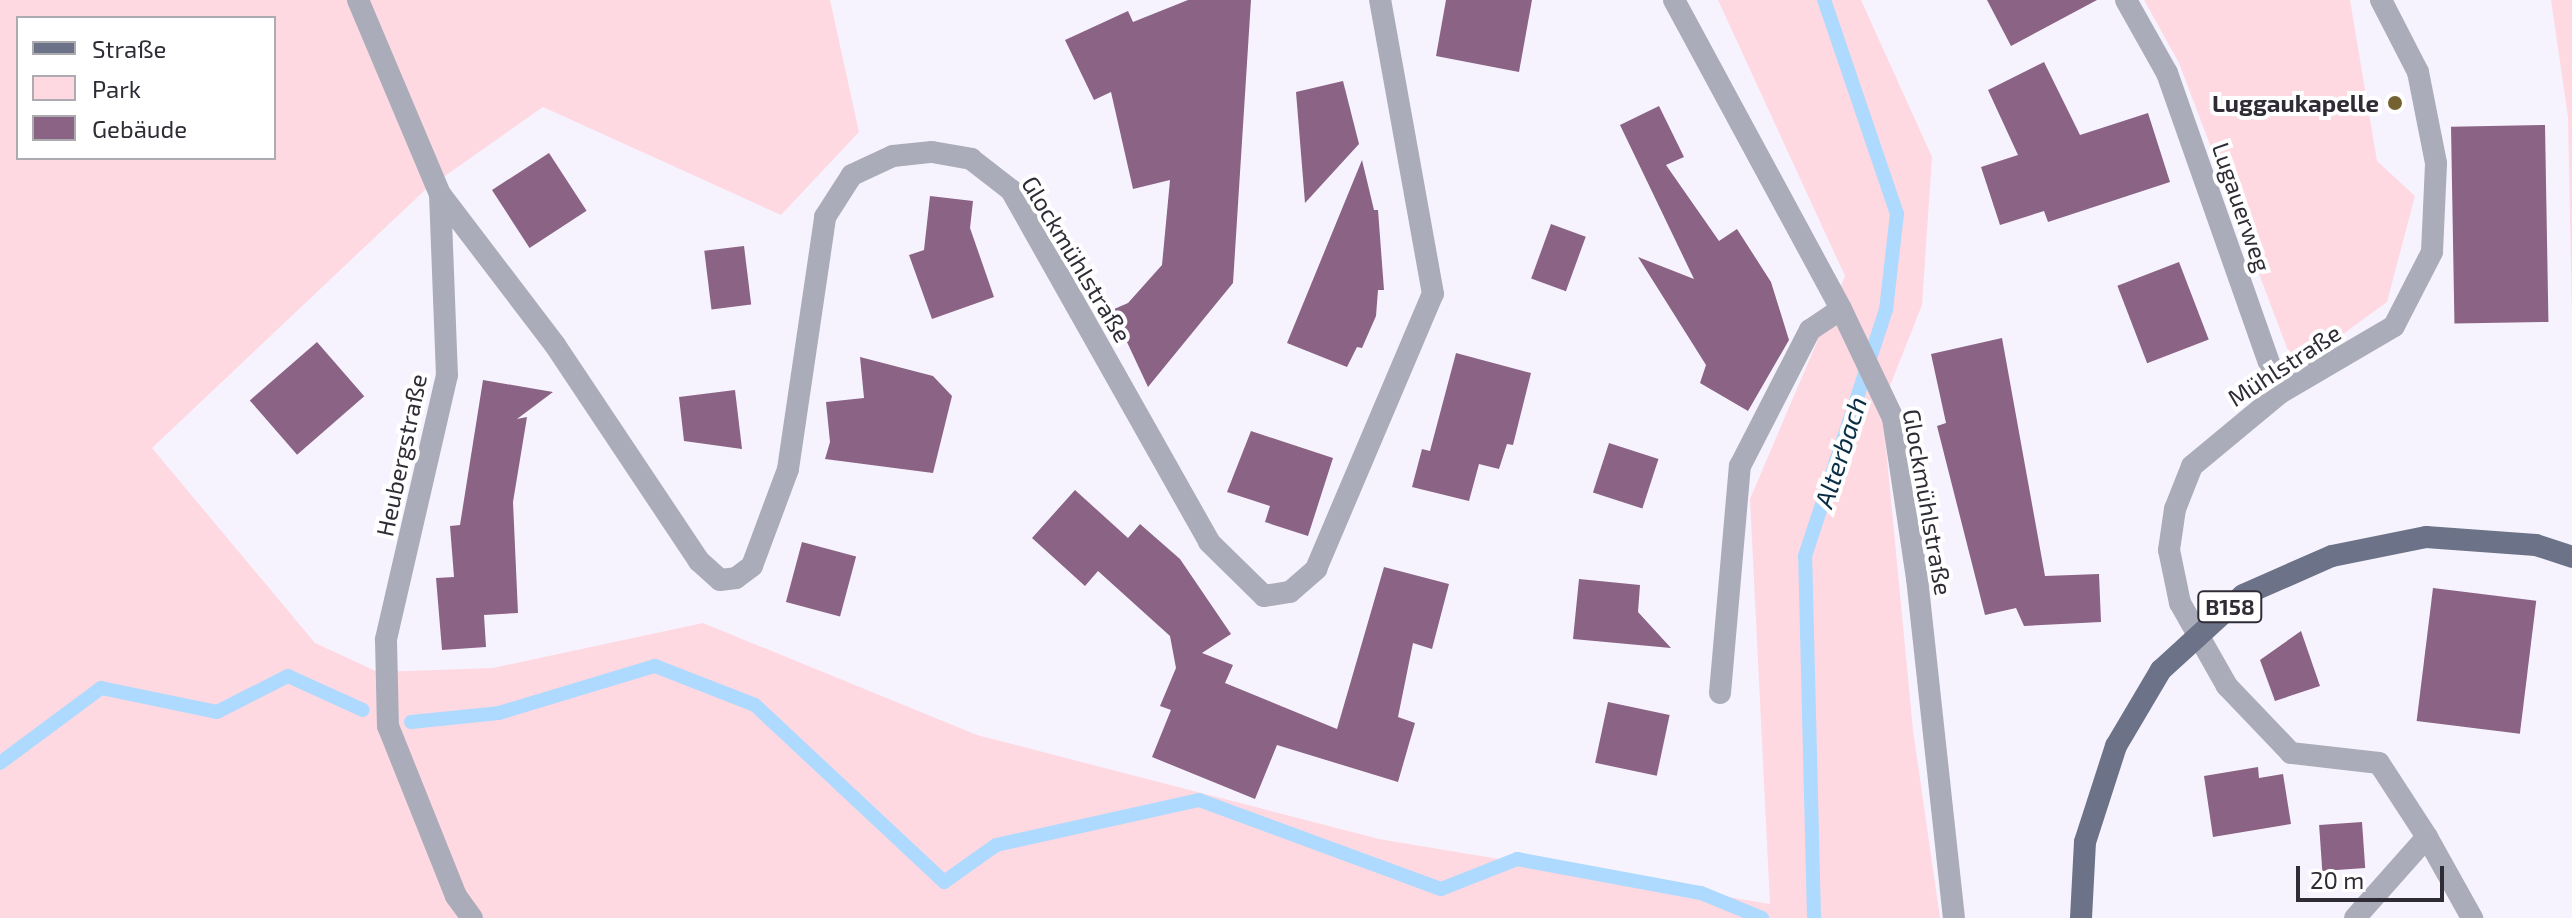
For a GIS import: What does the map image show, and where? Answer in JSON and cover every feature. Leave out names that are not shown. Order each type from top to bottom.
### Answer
[{"type":"main road","name":"B158","points":[[2081,918],[2085,842],[2116,746],[2161,670],[2243,595],[2332,556],[2426,537],[2536,545],[2572,557]]},
{"type":"street","name":"Heubergstraße","points":[[358,0],[440,194],[447,375],[386,640],[388,726],[456,896],[472,918]]},
{"type":"street","name":"Glockmühlstraße","points":[[440,194],[555,345],[699,561],[720,580],[736,578],[752,566],[788,469],[825,217],[852,175],[893,156],[932,152],[971,159],[1011,190],[1209,542],[1264,596],[1290,592],[1316,569],[1433,294],[1380,0]]},
{"type":"street","name":"Glockmühlstraße","points":[[1674,0],[1841,309],[1893,418],[1917,578],[1954,918]]},
{"type":"street","name":"Lugauerweg","points":[[2126,0],[2167,73],[2280,393]]},
{"type":"street","name":"Mühlstraße","points":[[2381,0],[2418,72],[2436,163],[2432,252],[2394,326],[2280,393],[2192,466],[2175,509],[2169,550],[2180,603],[2227,686],[2291,753],[2379,763],[2427,837]]},
{"type":"street","points":[[1720,693],[1740,466],[1810,330],[1841,309]]},
{"type":"street","points":[[2355,918],[2427,837],[2472,918]]},
{"type":"green space","points":[[0,0],[830,0],[859,132],[781,215],[543,107],[425,190],[152,448],[315,643],[378,672],[493,668],[703,623],[977,735],[1379,839],[1770,904],[1750,499],[1845,276],[1718,0],[1861,0],[1932,157],[1922,305],[1882,406],[1913,730],[1940,918],[0,918]]},
{"type":"green space","points":[[2144,0],[2350,0],[2377,161],[2415,196],[2387,302],[2295,369],[2179,63]]},
{"type":"green space","points":[[2551,0],[2572,0],[2572,318],[2568,117]]},
{"type":"building","points":[[1188,0],[1251,0],[1233,283],[1148,387],[1112,310],[1128,303],[1162,265],[1170,180],[1133,189],[1111,92],[1094,100],[1065,40],[1128,11],[1133,22]]},
{"type":"building","points":[[1446,0],[1532,0],[1519,72],[1436,56]]},
{"type":"building","points":[[1987,0],[2097,0],[2011,46]]},
{"type":"building","points":[[2044,62],[2080,135],[2148,113],[2170,182],[2048,222],[2044,211],[2000,225],[1981,167],[2018,155],[1988,90]]},
{"type":"building","points":[[1343,81],[1359,144],[1305,203],[1296,92]]},
{"type":"building","points":[[1659,106],[1684,157],[1666,165],[1719,241],[1737,229],[1771,282],[1789,340],[1748,411],[1700,383],[1706,365],[1638,257],[1694,279],[1620,125]]},
{"type":"building","points":[[2545,125],[2548,322],[2454,324],[2451,127]]},
{"type":"building","points":[[549,153],[587,211],[530,248],[492,190]]},
{"type":"building","points":[[1362,160],[1374,210],[1378,210],[1384,290],[1378,290],[1376,316],[1362,348],[1357,347],[1347,367],[1287,343]]},
{"type":"building","points":[[930,196],[973,201],[970,228],[994,297],[932,319],[909,255],[924,250]]},
{"type":"building","points":[[1551,224],[1586,237],[1566,291],[1531,279]]},
{"type":"building","points":[[744,246],[751,305],[711,309],[704,251]]},
{"type":"building","points":[[2179,262],[2209,339],[2147,363],[2117,286]]},
{"type":"building","points":[[2002,338],[2045,576],[2099,574],[2101,622],[2024,626],[2016,608],[1985,615],[1937,426],[1946,423],[1931,354]]},
{"type":"building","points":[[317,342],[364,396],[297,455],[250,400]]},
{"type":"building","points":[[1456,353],[1531,373],[1513,445],[1507,444],[1499,469],[1479,464],[1469,501],[1412,487],[1422,449],[1430,451]]},
{"type":"building","points":[[860,357],[933,376],[952,396],[933,473],[825,459],[830,442],[826,402],[864,398]]},
{"type":"building","points":[[483,380],[553,392],[517,419],[527,417],[513,502],[518,613],[484,615],[486,647],[442,650],[436,578],[454,577],[450,526],[460,525]]},
{"type":"building","points":[[735,390],[742,449],[684,441],[679,397]]},
{"type":"building","points":[[1251,431],[1333,458],[1308,536],[1265,522],[1270,506],[1227,492]]},
{"type":"building","points":[[1609,443],[1658,459],[1642,509],[1593,492]]},
{"type":"building","points":[[1075,490],[1128,538],[1140,524],[1180,559],[1231,634],[1202,653],[1233,665],[1225,683],[1337,729],[1384,567],[1449,584],[1432,649],[1413,643],[1398,717],[1415,723],[1398,782],[1277,745],[1255,799],[1152,757],[1171,710],[1160,706],[1176,668],[1170,636],[1098,571],[1085,586],[1032,538]]},
{"type":"building","points":[[802,542],[856,556],[840,616],[786,602]]},
{"type":"building","points":[[1579,579],[1640,585],[1638,612],[1671,648],[1573,639]]},
{"type":"building","points":[[2433,588],[2536,601],[2520,734],[2417,721]]},
{"type":"building","points":[[2301,631],[2320,686],[2275,701],[2260,660]]},
{"type":"building","points":[[1608,702],[1670,715],[1657,776],[1595,763]]},
{"type":"building","points":[[2258,767],[2259,778],[2283,774],[2291,824],[2213,837],[2204,776]]},
{"type":"building","points":[[2362,822],[2365,868],[2322,871],[2319,825]]},
{"type":"waterway","name":"Alterbach","points":[[1814,918],[1805,556],[1886,310],[1897,214],[1824,0]]},
{"type":"waterway","points":[[411,722],[499,713],[655,666],[755,705],[944,882],[996,845],[1199,800],[1441,889],[1517,859],[1701,893],[1762,918]]},
{"type":"waterway","points":[[0,763],[101,688],[217,712],[288,676],[363,710]]},
{"type":"place","name":"Luggaukapelle","points":[[2395,103]]}]
